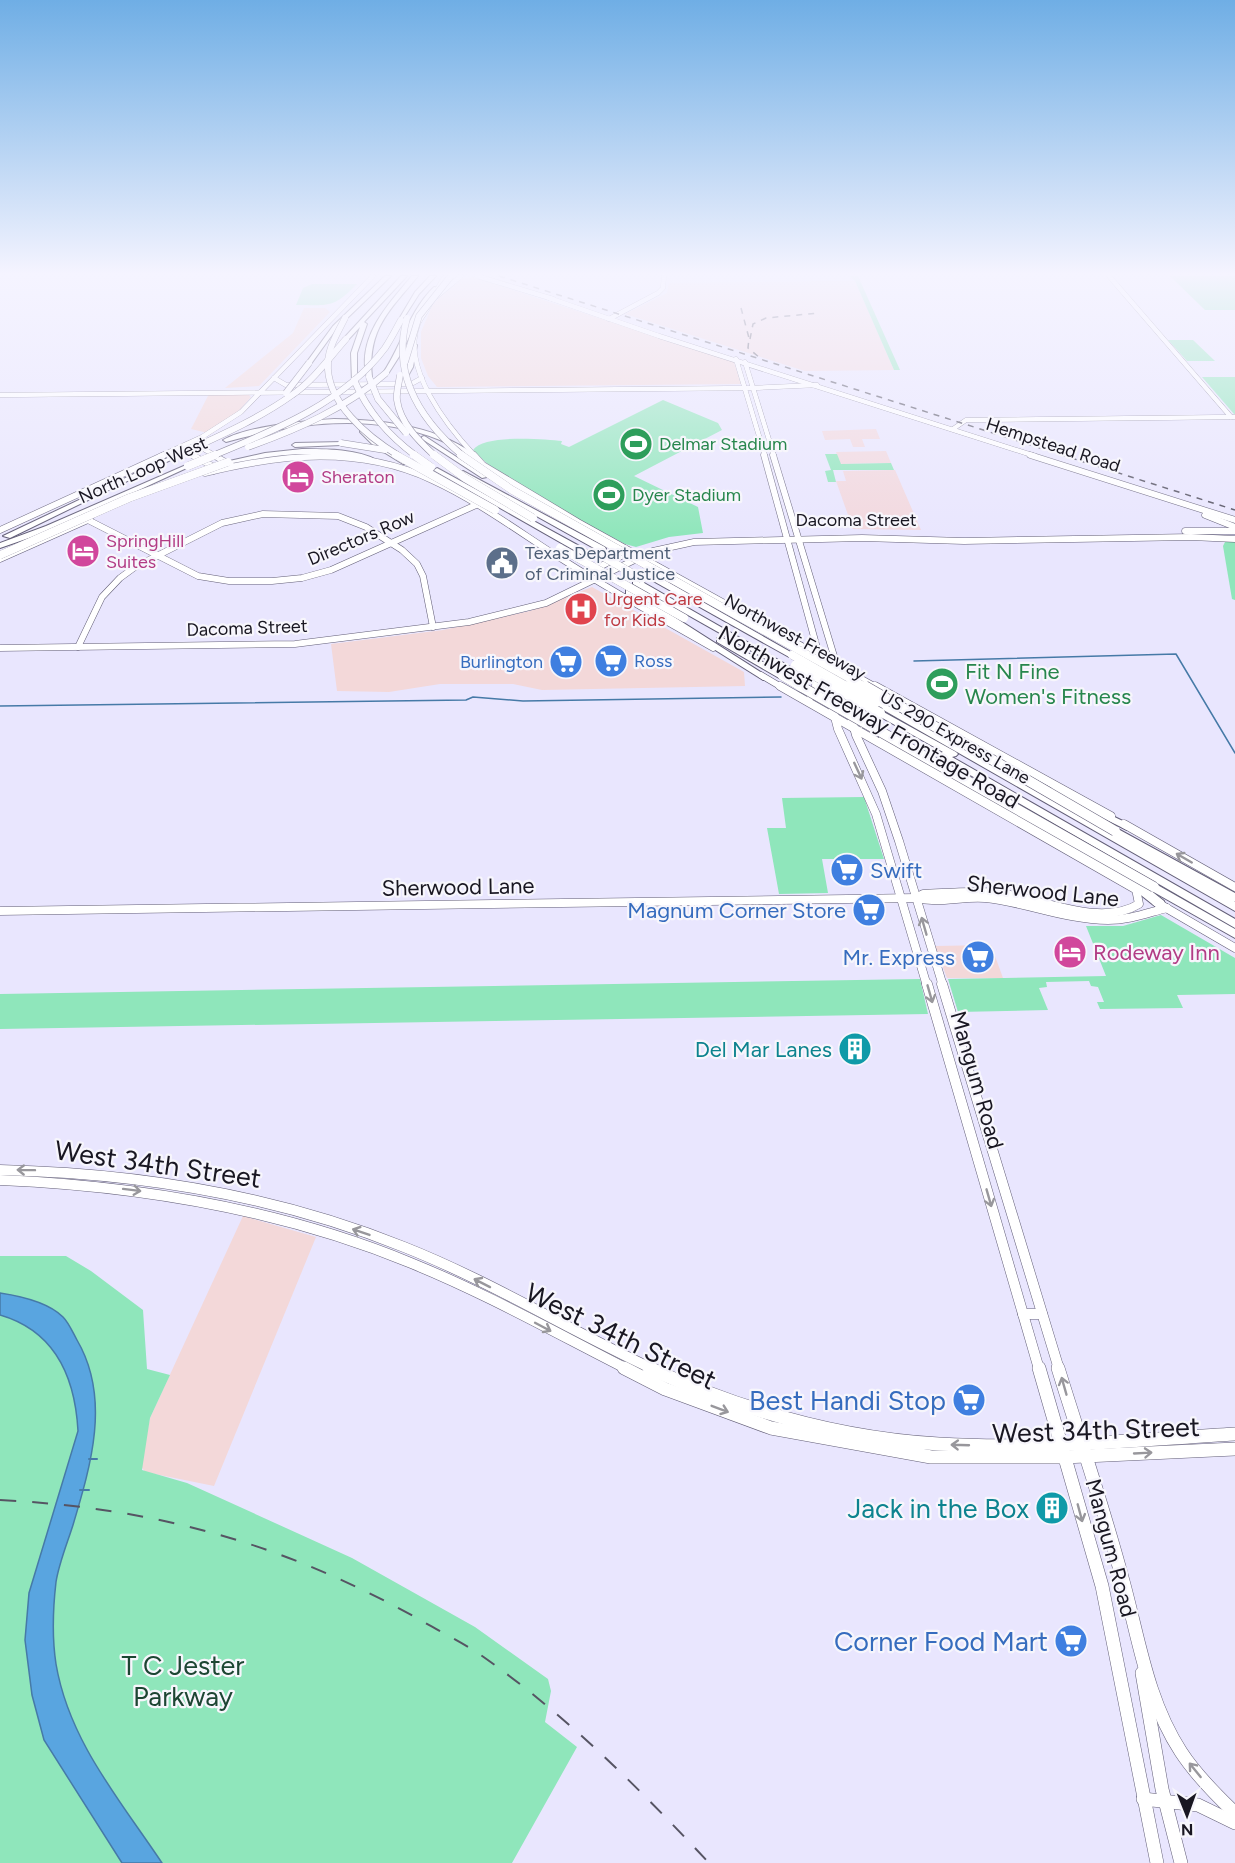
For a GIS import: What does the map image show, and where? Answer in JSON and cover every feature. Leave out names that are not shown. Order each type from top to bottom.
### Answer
[{"type":"highway","points":[[279,402],[308,363]]},
{"type":"highway","name":"North Loop West","points":[[0,546],[134,476],[232,430],[293,394],[325,363]]},
{"type":"highway","points":[[329,363],[328,370],[337,398],[353,421],[397,454],[1235,934]]},
{"type":"highway","points":[[355,363],[353,407],[357,423],[362,431],[385,451],[433,480]]},
{"type":"highway","name":"Northwest Freeway","points":[[368,363],[369,377],[386,412],[427,451],[602,549],[642,578],[881,717],[948,759],[1235,924]]},
{"type":"highway","name":"North Loop West","points":[[0,539],[46,524],[190,467],[273,429],[319,405],[363,373],[373,363]]},
{"type":"highway","points":[[190,467],[292,431],[352,400],[378,380],[393,363]]},
{"type":"highway","points":[[402,363],[406,383],[428,421],[444,440],[484,473],[960,738],[1115,831],[1235,898]]},
{"type":"highway","points":[[404,363],[397,386],[398,409],[405,424],[418,439],[480,488],[642,578]]},
{"type":"highway","points":[[397,393],[410,363]]},
{"type":"highway","points":[[354,379],[365,405],[380,425],[401,444],[437,470]]},
{"type":"highway","points":[[0,555],[46,524],[100,499],[179,454],[265,429],[303,423],[349,421],[390,426],[445,440],[478,460]]},
{"type":"highway","points":[[390,426],[436,445],[516,501]]},
{"type":"highway","points":[[0,555],[129,498],[228,462],[279,447],[341,443],[387,450],[437,470]]},
{"type":"highway","points":[[228,462],[280,453],[320,452],[349,454],[376,461]]},
{"type":"highway","name":"Northwest Freeway","points":[[437,470],[589,555],[642,578],[792,655],[1235,907]]},
{"type":"highway","points":[[0,531],[117,481],[134,476]]},
{"type":"highway","points":[[560,548],[766,678]]},
{"type":"highway","points":[[684,618],[689,624],[732,651],[883,742],[1092,858]]},
{"type":"highway","name":"US 290 Express Lane","points":[[881,717],[1235,915]]},
{"type":"highway","points":[[928,731],[1130,828]]},
{"type":"highway","points":[[948,759],[957,768],[1136,885],[1163,906]]},
{"type":"main road","points":[[0,531],[179,454],[195,441],[227,423],[289,363]]},
{"type":"main road","name":"Northwest Freeway Frontage Road","points":[[416,363],[432,398],[459,441],[478,460],[501,477],[873,685],[1071,792],[1235,887]]},
{"type":"main road","name":"Mangum Road","points":[[737,363],[779,504],[835,717],[876,814],[885,842],[1102,1586],[1143,1798]]},
{"type":"main road","name":"Mangum Road","points":[[745,363],[854,728],[882,791],[899,841],[1123,1581],[1141,1655],[1159,1711],[1176,1746],[1214,1793],[1235,1813]]},
{"type":"main road","name":"Hempstead Road","points":[[748,363],[1235,519]]},
{"type":"main road","points":[[1185,363],[1233,417]]},
{"type":"main road","points":[[274,378],[283,385],[312,386],[411,384],[422,378]]},
{"type":"main road","points":[[782,386],[807,382]]},
{"type":"main road","points":[[0,394],[817,385]]},
{"type":"main road","points":[[428,389],[442,391],[477,389]]},
{"type":"main road","points":[[254,399],[267,396],[410,395],[432,398],[442,391]]},
{"type":"main road","points":[[753,413],[761,413]]},
{"type":"main road","points":[[953,429],[966,420],[1233,417]]},
{"type":"main road","points":[[195,441],[193,445],[229,464],[242,464]]},
{"type":"main road","points":[[179,454],[183,449],[216,468],[213,471]]},
{"type":"main road","name":"Northwest Freeway Frontage Road","points":[[0,555],[88,520],[135,498],[213,471],[242,464],[294,457],[357,458],[376,461],[433,480],[573,567],[798,697],[883,742],[1235,948]]},
{"type":"main road","points":[[771,478],[780,477]]},
{"type":"main road","name":"Hempstead Road","points":[[1152,493],[1235,529]]},
{"type":"main road","points":[[779,504],[787,504]]},
{"type":"main road","name":"Directors Row","points":[[88,520],[158,554],[185,570],[207,578],[229,581],[272,581],[302,578],[331,570],[476,505]]},
{"type":"main road","points":[[78,647],[95,609],[112,586],[135,567],[202,531],[235,519],[263,514],[322,513],[350,519],[391,543],[417,564],[423,576],[433,627]]},
{"type":"main road","points":[[1220,531],[1224,526],[1222,522]]},
{"type":"main road","name":"Dacoma Street","points":[[798,537],[867,533],[964,536],[1235,529]]},
{"type":"main road","points":[[573,567],[592,571],[624,554],[624,550],[599,533]]},
{"type":"main road","name":"Dacoma Street","points":[[0,648],[273,645],[433,627],[493,616],[544,601],[639,554],[686,542],[787,537],[964,541],[1191,537],[1235,539]]},
{"type":"main road","points":[[798,575],[808,575]]},
{"type":"main road","points":[[808,616],[821,615]]},
{"type":"main road","points":[[798,697],[814,695],[818,689],[811,660],[801,645],[814,640]]},
{"type":"main road","points":[[871,737],[863,725],[853,686],[857,681],[873,685]]},
{"type":"main road","points":[[864,751],[883,742]]},
{"type":"main road","points":[[885,842],[899,841]]},
{"type":"main road","name":"Sherwood Lane","points":[[916,898],[923,894],[987,892],[1098,913],[1135,909],[1139,904],[1136,890]]},
{"type":"main road","name":"Sherwood Lane","points":[[0,912],[902,898],[916,898],[925,901],[979,898],[1012,901],[1094,919],[1126,919],[1163,906]]},
{"type":"main road","points":[[920,959],[934,959]]},
{"type":"main road","points":[[974,1141],[989,1140]]},
{"type":"main road","name":"West 34th Street","points":[[0,1170],[79,1173],[167,1189],[258,1207],[416,1252],[623,1362],[665,1389],[771,1428],[931,1457],[1064,1457],[1235,1449]]},
{"type":"main road","name":"West 34th Street","points":[[0,1180],[167,1189]]},
{"type":"main road","points":[[1023,1314],[1042,1314]]},
{"type":"main road","name":"West 34th Street","points":[[623,1362],[749,1408],[791,1420],[868,1435],[929,1443],[965,1445],[1080,1442],[1235,1434]]},
{"type":"main road","points":[[929,1443],[931,1457]]},
{"type":"main road","name":"Mangum Road","points":[[1141,1655],[1155,1750],[1181,1863]]},
{"type":"main road","points":[[1157,1863],[1143,1798],[1197,1805],[1235,1823]]},
{"type":"shaded area","points":[[256,363],[281,363],[259,386],[225,388]]},
{"type":"shaded area","points":[[423,363],[734,363],[741,384],[437,387],[428,376]]},
{"type":"shaded area","points":[[780,363],[891,363],[894,370],[805,371]]},
{"type":"shaded area","points":[[209,394],[248,394],[251,397],[236,414],[208,433],[191,429]]},
{"type":"shaded area","points":[[876,429],[880,439],[862,439],[865,447],[853,447],[850,439],[825,440],[822,431]]},
{"type":"shaded area","points":[[886,451],[891,463],[840,464],[836,452]]},
{"type":"shaded area","points":[[895,470],[921,530],[853,529],[836,481],[846,481],[843,471]]},
{"type":"shaded area","points":[[592,587],[744,672],[745,686],[542,690],[513,684],[440,684],[389,692],[337,691],[331,644],[443,630],[530,611]]},
{"type":"shaded area","points":[[991,945],[1003,978],[947,978],[935,946]]},
{"type":"shaded area","points":[[243,1216],[316,1237],[214,1486],[145,1472],[141,1466],[150,1418]]},
{"type":"green space","points":[[891,363],[897,363],[900,370],[894,370]]},
{"type":"green space","points":[[1202,377],[1235,377],[1235,414],[1234,414]]},
{"type":"green space","points":[[663,400],[718,423],[722,430],[634,476],[698,507],[703,533],[669,537],[636,547],[625,544],[525,490],[488,464],[473,450],[489,442],[515,439],[562,441],[561,444],[569,447]]},
{"type":"green space","points":[[825,454],[837,454],[841,464],[891,463],[894,470],[833,470],[836,482],[828,482],[825,471],[831,470]]},
{"type":"green space","points":[[1225,542],[1235,542],[1235,600],[1232,599],[1223,546]]},
{"type":"green space","points":[[864,797],[884,859],[822,859],[828,893],[779,894],[767,828],[786,828],[782,798]]},
{"type":"green space","points":[[1161,915],[1235,958],[1235,994],[1177,995],[1183,1008],[1100,1009],[1097,1002],[1104,1002],[1098,987],[1091,986],[1089,981],[1046,982],[1047,987],[1039,988],[1048,1010],[958,1012],[948,979],[1106,976],[1086,926],[1123,926]]},
{"type":"green space","points":[[920,979],[928,1014],[0,1029],[0,994]]},
{"type":"green space","name":"T C Jester Parkway","points":[[0,1256],[66,1256],[91,1271],[143,1310],[147,1369],[170,1375],[150,1418],[142,1470],[187,1483],[352,1558],[475,1627],[548,1679],[551,1691],[545,1722],[577,1747],[512,1863],[0,1863]]},
{"type":"water","points":[[0,1293],[33,1300],[57,1312],[69,1325],[87,1362],[93,1385],[94,1432],[86,1479],[56,1582],[53,1623],[56,1664],[72,1719],[84,1744],[113,1793],[162,1863],[122,1863],[44,1740],[32,1695],[25,1640],[29,1593],[78,1431],[72,1392],[67,1374],[58,1358],[35,1332],[19,1322],[0,1315]]},
{"type":"waterway","points":[[914,661],[1176,654],[1235,753]]},
{"type":"waterway","points":[[0,706],[466,700],[473,697],[523,701],[781,697]]},
{"type":"waterway","points":[[89,1459],[97,1459]]},
{"type":"waterway","points":[[80,1490],[89,1490]]},
{"type":"railway","points":[[772,363],[1235,510]]},
{"type":"railway","points":[[0,1500],[111,1511],[214,1533],[314,1568],[415,1617],[485,1658],[574,1729],[657,1808],[709,1863]]},
{"type":"place","name":"Delmar Stadium","points":[[636,444]]},
{"type":"place","name":"Sheraton","points":[[298,477]]},
{"type":"place","name":"Dyer Stadium","points":[[609,495]]},
{"type":"place","name":"SpringHill Suites","points":[[83,551]]},
{"type":"place","name":"Texas Department of Criminal Justice","points":[[502,563]]},
{"type":"place","name":"Urgent Care for Kids","points":[[581,609]]},
{"type":"place","name":"Ross","points":[[611,661]]},
{"type":"place","name":"Burlington","points":[[566,662]]},
{"type":"place","name":"Fit N Fine Women's Fitness","points":[[942,684]]},
{"type":"place","name":"Swift","points":[[847,870]]},
{"type":"place","name":"Magnum Corner Store","points":[[869,910]]},
{"type":"place","name":"Rodeway Inn","points":[[1070,952]]},
{"type":"place","name":"Mr. Express","points":[[978,957]]},
{"type":"place","name":"Del Mar Lanes","points":[[855,1049]]},
{"type":"place","name":"Best Handi Stop","points":[[969,1400]]},
{"type":"place","name":"Jack in the Box","points":[[1052,1508]]},
{"type":"place","name":"Corner Food Mart","points":[[1071,1641]]}]
